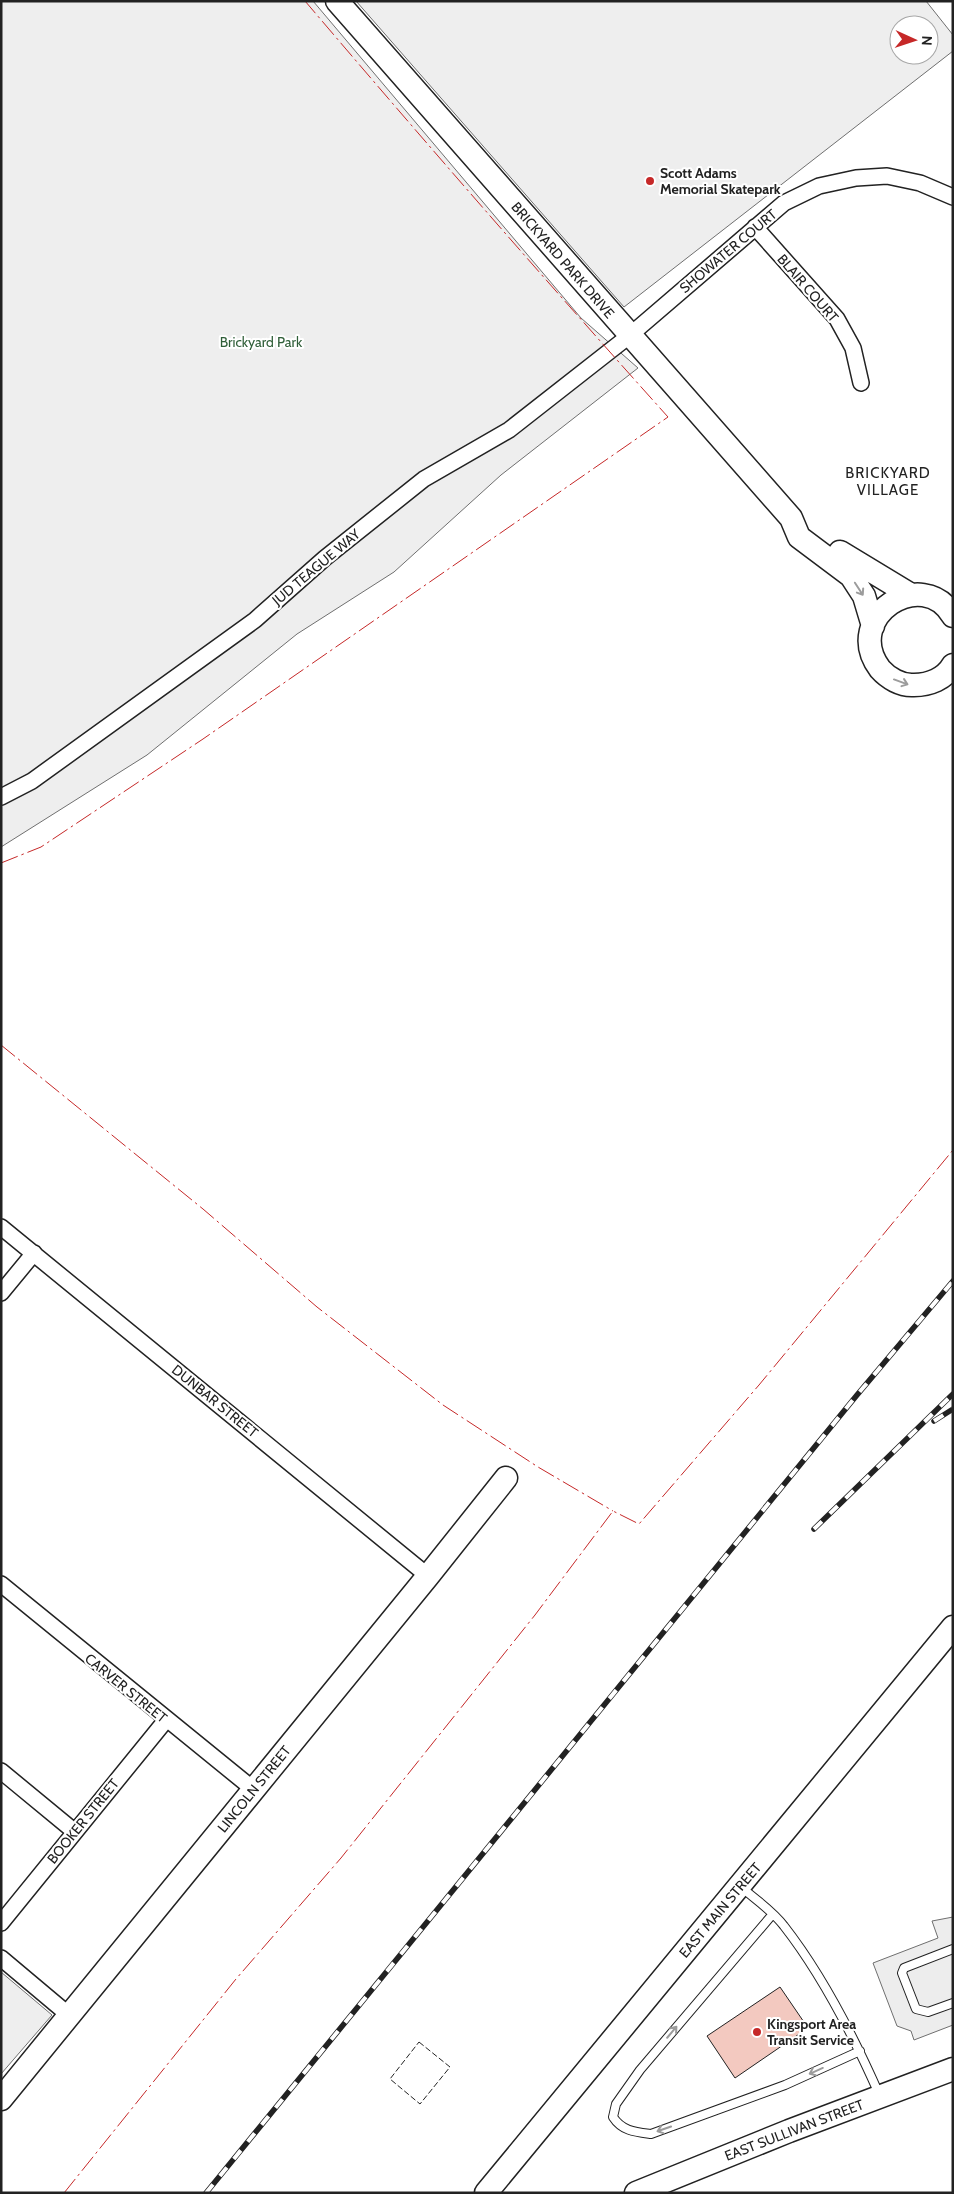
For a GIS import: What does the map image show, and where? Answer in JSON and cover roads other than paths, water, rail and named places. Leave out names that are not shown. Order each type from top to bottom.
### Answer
[{"type":"street","name":"BRICKYARD PARK DRIVE","points":[[337,1],[790,518],[799,538],[851,576],[864,596],[873,626]]},
{"type":"street","name":"SHOWATER COURT","points":[[629,336],[784,203],[819,186],[856,178],[887,176],[920,183],[953,197]]},
{"type":"street","name":"BLAIR COURT","points":[[755,228],[837,319],[853,348],[861,383]]},
{"type":"street","name":"JUD TEAGUE WAY","points":[[1,797],[32,781],[255,620],[325,558],[424,479],[509,430],[629,336]]},
{"type":"street","name":"BRICKYARD PARK DRIVE","points":[[790,518],[812,528],[825,541],[852,560],[910,595],[925,596],[939,602],[953,616]]},
{"type":"street","points":[[910,595],[896,599],[884,607],[875,619],[870,633],[870,648],[875,662],[884,673],[896,682],[911,686],[926,684],[940,678],[953,665]]},
{"type":"street","name":"DUNBAR STREET","points":[[1,1227],[428,1576]]},
{"type":"street","points":[[1,1293],[34,1253]]},
{"type":"street","name":"LINCOLN STREET","points":[[1,2099],[506,1478]]},
{"type":"street","name":"CARVER STREET","points":[[1,1584],[253,1789]]},
{"type":"street","name":"EAST MAIN STREET","points":[[486,2193],[953,1627]]},
{"type":"street","name":"BOOKER STREET","points":[[1,1923],[166,1720]]},
{"type":"street","points":[[1,1771],[75,1832]]},
{"type":"street","points":[[1,1958],[70,2016]]},
{"type":"street","name":"EAST SULLIVAN STREET","points":[[636,2193],[789,2131],[953,2069]]},
{"type":"lane","points":[[740,1886],[783,1924],[823,1984],[860,2051],[880,2097]]},
{"type":"lane","points":[[772,1915],[640,2070],[616,2104],[613,2117],[619,2126],[633,2132],[651,2134],[785,2085],[860,2051]]},
{"type":"lane","points":[[953,1949],[904,1968],[902,1973],[916,2009],[928,2012],[953,2003]]},
{"type":"railway","points":[[206,2193],[857,1395],[953,1281]]},
{"type":"railway","points":[[814,1529],[953,1394]]},
{"type":"railway","points":[[934,1421],[953,1409]]},
{"type":"place","name":"Scott Adams Memorial Skatepark","points":[[650,181]]},
{"type":"place","name":"Kingsport Area Transit Service","points":[[757,2032]]},
{"type":"district","name":"BRICKYARD VILLAGE","points":[[888,482]]},
{"type":"park label","name":"Brickyard Park","points":[[261,342]]}]
